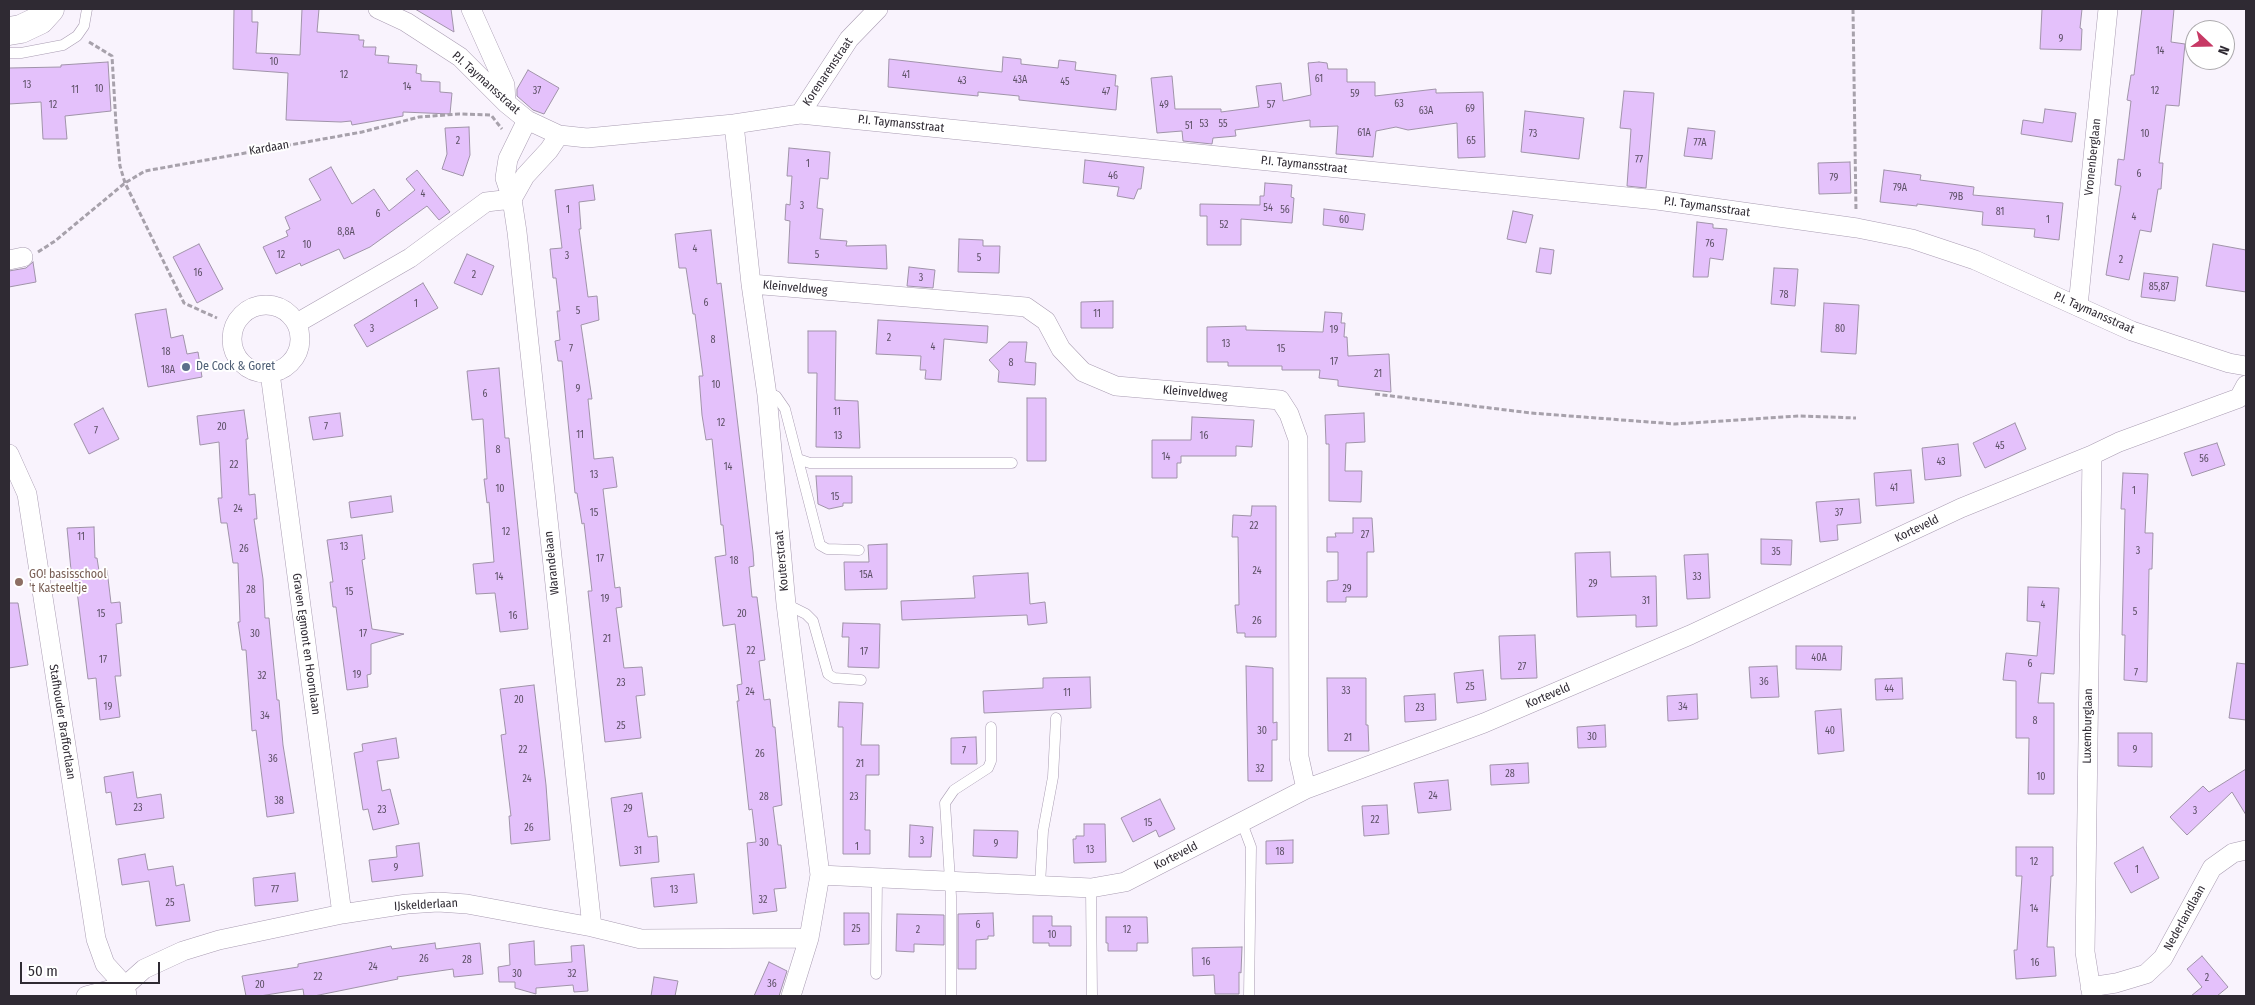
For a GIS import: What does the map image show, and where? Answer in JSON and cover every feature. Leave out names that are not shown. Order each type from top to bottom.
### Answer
[{"type":"main road","points":[[9,31],[21,29],[40,20],[50,9]]},
{"type":"street","name":"P.I. Taymansstraat","points":[[378,9],[406,22],[460,57],[506,103],[527,120],[559,135],[587,138],[734,124],[800,114],[1657,200],[1857,228],[1912,238],[1975,260],[2132,331],[2229,364],[2246,366]]},
{"type":"street","points":[[471,9],[505,85],[506,103]]},
{"type":"street","name":"Korenarenstraat","points":[[800,114],[849,39],[878,9]]},
{"type":"street","name":"Vronenberglaan","points":[[2078,306],[2108,9]]},
{"type":"street","name":"Warandelaan","points":[[527,120],[508,159],[506,178],[512,198],[592,927]]},
{"type":"street","name":"Kouterstraat","points":[[734,124],[751,284],[767,395],[786,604],[820,875],[809,938],[791,996]]},
{"type":"street","points":[[297,323],[410,258],[486,202],[512,198],[525,176],[549,150],[559,135]]},
{"type":"street","name":"Kleinveldweg","points":[[751,284],[1026,307],[1046,321],[1062,349],[1083,372],[1116,386],[1280,400],[1289,414],[1298,439],[1299,757],[1306,789]]},
{"type":"street","points":[[269,304],[280,307],[290,314],[297,323],[300,333],[300,344],[297,355],[290,364],[281,370],[259,373],[239,361],[234,351],[232,340],[233,328],[243,314],[257,306],[269,304]]},
{"type":"street","name":"Graven Egmont en Hoornlaan","points":[[270,373],[342,914]]},
{"type":"street","name":"Korteveld","points":[[820,875],[1091,888],[1124,882],[1306,789],[1502,715],[1699,631],[1960,508],[2092,455],[2119,442],[2239,398],[2246,385]]},
{"type":"street","name":"Stafhouder Braffortlaan","points":[[9,454],[27,494],[96,939],[105,964],[126,991]]},
{"type":"street","name":"Luxemburglaan","points":[[2091,992],[2085,952],[2092,455]]},
{"type":"street","name":"Nederlandlaan","points":[[2091,992],[2146,974],[2163,958],[2212,868],[2233,853],[2246,850]]},
{"type":"street","name":"IJskelderlaan","points":[[86,996],[126,991],[144,969],[183,951],[219,940],[342,914],[407,904],[438,902],[467,904],[592,927],[641,939],[809,938]]},
{"type":"lane","points":[[9,53],[21,53],[63,45],[78,36],[84,26],[87,9]]},
{"type":"lane","points":[[767,395],[776,396],[785,409],[820,545],[827,549],[859,550]]},
{"type":"lane","points":[[798,459],[810,463],[1012,463]]},
{"type":"lane","points":[[786,604],[806,614],[813,621],[828,674],[834,678],[861,680]]},
{"type":"lane","points":[[1040,885],[1043,831],[1053,777],[1056,718]]},
{"type":"lane","points":[[951,996],[950,881],[945,803],[954,790],[988,768],[991,761],[991,727]]},
{"type":"lane","points":[[1242,823],[1251,847],[1250,996]]},
{"type":"lane","points":[[876,974],[877,878]]},
{"type":"lane","points":[[1091,888],[1092,996]]},
{"type":"path","points":[[1853,9],[1857,228]]},
{"type":"path","points":[[78,36],[112,56],[120,166],[125,183],[184,303],[218,318]]},
{"type":"path","name":"Kardaan","points":[[16,258],[41,251],[125,183],[145,170],[362,132],[418,117],[459,114],[491,115],[515,145]]},
{"type":"path","points":[[1374,394],[1532,413],[1675,424],[1800,416],[1856,418]]},
{"type":"building","points":[[234,9],[252,9],[252,22],[258,22],[256,53],[300,55],[302,9],[319,9],[317,32],[359,35],[359,40],[364,40],[363,47],[376,47],[375,55],[389,56],[388,63],[417,65],[416,73],[421,74],[421,81],[440,82],[440,92],[452,93],[450,114],[403,112],[403,116],[352,125],[351,121],[286,120],[288,73],[233,69]]},
{"type":"building","points":[[415,9],[451,9],[454,32]]},
{"type":"building","points":[[2042,9],[2082,9],[2080,28],[2082,29],[2081,50],[2040,49]]},
{"type":"building","points":[[2142,9],[2174,9],[2171,42],[2185,44],[2179,106],[2166,105],[2159,163],[2163,163],[2161,189],[2158,189],[2151,232],[2140,230],[2129,280],[2106,275],[2121,186],[2115,185],[2118,159],[2124,160],[2131,101],[2127,100],[2131,75],[2134,75]]},
{"type":"building","points":[[1003,57],[1021,59],[1021,64],[1058,68],[1059,60],[1076,62],[1075,70],[1116,75],[1115,86],[1118,86],[1116,110],[1019,100],[1019,96],[978,92],[978,96],[888,87],[889,59],[1002,72]]},
{"type":"building","points":[[108,62],[111,111],[65,116],[67,139],[43,139],[41,102],[9,104],[9,68],[61,67],[61,65]]},
{"type":"building","points":[[1308,63],[1327,63],[1328,69],[1347,69],[1347,82],[1375,82],[1375,96],[1436,89],[1436,93],[1483,92],[1485,157],[1458,158],[1457,123],[1408,130],[1396,127],[1376,131],[1373,157],[1336,154],[1338,126],[1310,127],[1310,120],[1235,130],[1236,136],[1213,138],[1212,144],[1183,141],[1182,131],[1157,133],[1151,78],[1172,76],[1175,109],[1221,109],[1221,112],[1259,107],[1256,86],[1281,83],[1283,101],[1311,95]]},
{"type":"building","points":[[528,70],[559,88],[544,114],[533,110],[517,96],[517,89]]},
{"type":"building","points":[[1624,91],[1654,93],[1646,188],[1627,186],[1631,129],[1620,128]]},
{"type":"building","points":[[2045,109],[2076,113],[2072,142],[2021,134],[2023,120],[2043,123]]},
{"type":"building","points":[[1525,111],[1584,118],[1579,159],[1521,152]]},
{"type":"building","points":[[469,127],[470,155],[463,176],[442,169],[447,154],[445,128]]},
{"type":"building","points":[[1688,128],[1715,131],[1712,159],[1684,156]]},
{"type":"building","points":[[789,148],[830,152],[828,179],[820,178],[817,208],[823,209],[820,239],[847,241],[846,246],[886,245],[887,269],[788,263],[790,221],[785,220],[786,204],[790,205],[792,176],[787,176]]},
{"type":"building","points":[[1085,160],[1144,167],[1141,189],[1138,189],[1134,199],[1117,196],[1119,187],[1083,183]]},
{"type":"building","points":[[1850,162],[1851,193],[1819,194],[1818,163]]},
{"type":"building","points":[[331,167],[352,204],[374,189],[389,211],[415,190],[406,179],[417,170],[450,212],[439,220],[427,206],[370,247],[344,259],[339,249],[301,266],[300,263],[276,274],[263,247],[288,236],[286,231],[290,229],[285,217],[321,200],[309,179]]},
{"type":"building","points":[[1884,170],[1921,175],[1920,180],[1974,187],[1973,195],[2063,203],[2059,240],[2034,237],[2035,229],[1982,225],[1983,212],[1917,204],[1917,206],[1880,202]]},
{"type":"building","points":[[1265,183],[1292,185],[1291,197],[1294,198],[1292,223],[1241,219],[1241,245],[1207,245],[1207,216],[1200,216],[1200,204],[1260,205],[1260,196],[1264,196]]},
{"type":"building","points":[[593,185],[595,200],[579,202],[581,229],[579,229],[588,297],[597,296],[599,320],[581,325],[592,399],[588,399],[594,459],[613,457],[617,487],[603,489],[615,588],[620,587],[622,607],[616,608],[624,668],[642,667],[645,695],[636,696],[641,738],[605,742],[588,591],[592,591],[584,523],[582,524],[577,493],[575,493],[562,361],[558,361],[555,341],[560,340],[557,311],[560,311],[556,278],[553,278],[550,249],[562,248],[555,190]]},
{"type":"building","points":[[1324,209],[1365,214],[1363,230],[1323,225]]},
{"type":"building","points":[[1513,211],[1533,215],[1526,243],[1507,239]]},
{"type":"building","points":[[1697,222],[1713,224],[1713,228],[1727,229],[1723,260],[1710,258],[1708,277],[1693,277]]},
{"type":"building","points":[[711,230],[717,284],[721,283],[753,552],[754,566],[749,567],[752,597],[757,597],[765,660],[759,661],[764,700],[770,699],[773,727],[775,727],[782,805],[773,807],[778,845],[781,845],[786,888],[774,889],[777,911],[753,914],[747,843],[756,842],[752,809],[749,810],[737,701],[739,701],[737,685],[742,684],[735,624],[723,626],[715,557],[726,555],[723,525],[721,525],[712,439],[706,440],[702,415],[699,376],[703,376],[695,314],[693,314],[686,268],[679,268],[675,234]]},
{"type":"building","points":[[959,239],[983,240],[983,246],[1000,246],[999,273],[958,272]]},
{"type":"building","points":[[199,244],[223,289],[197,303],[173,257]]},
{"type":"building","points":[[2213,244],[2246,250],[2246,292],[2206,286]]},
{"type":"building","points":[[1540,248],[1554,250],[1551,274],[1536,272]]},
{"type":"building","points":[[467,254],[494,266],[482,295],[454,283]]},
{"type":"building","points":[[33,262],[36,282],[9,287],[9,271],[26,268]]},
{"type":"building","points":[[909,267],[935,270],[933,288],[907,286]]},
{"type":"building","points":[[1774,268],[1798,269],[1795,306],[1771,304]]},
{"type":"building","points":[[2144,273],[2178,277],[2175,301],[2141,297]]},
{"type":"building","points":[[423,283],[438,308],[367,347],[354,325]]},
{"type":"building","points":[[1113,301],[1113,328],[1081,328],[1081,302]]},
{"type":"building","points":[[1824,303],[1859,305],[1856,354],[1821,352]]},
{"type":"building","points":[[166,309],[171,338],[183,335],[187,354],[198,352],[202,377],[148,387],[135,314]]},
{"type":"building","points":[[1325,312],[1342,313],[1341,323],[1345,323],[1344,337],[1347,337],[1348,356],[1389,354],[1391,392],[1338,386],[1338,380],[1319,378],[1320,370],[1282,370],[1282,366],[1228,366],[1228,362],[1207,362],[1207,327],[1246,326],[1246,330],[1323,332]]},
{"type":"building","points":[[878,320],[988,326],[987,343],[944,339],[941,380],[925,379],[926,370],[920,370],[921,356],[876,354]]},
{"type":"building","points":[[808,331],[836,331],[835,400],[858,401],[860,448],[816,447],[817,373],[808,373]]},
{"type":"building","points":[[1009,342],[1027,342],[1025,362],[1036,363],[1035,385],[998,382],[999,371],[989,360]]},
{"type":"building","points":[[499,368],[505,438],[509,438],[528,629],[500,632],[495,593],[476,594],[473,564],[494,562],[489,502],[487,503],[484,479],[487,479],[483,419],[472,420],[467,371]]},
{"type":"building","points":[[1027,398],[1046,398],[1046,461],[1027,461]]},
{"type":"building","points":[[103,408],[119,439],[89,454],[74,424]]},
{"type":"building","points":[[244,410],[248,439],[246,439],[249,495],[255,494],[257,519],[254,519],[263,579],[265,618],[269,618],[277,700],[279,700],[283,745],[294,813],[267,817],[256,730],[252,731],[246,650],[242,650],[238,622],[240,622],[238,563],[233,563],[227,523],[221,523],[218,498],[222,498],[219,442],[200,445],[197,416]]},
{"type":"building","points":[[340,413],[343,436],[313,440],[309,417]]},
{"type":"building","points":[[1364,413],[1365,442],[1346,443],[1345,471],[1362,471],[1361,502],[1329,501],[1329,444],[1326,444],[1325,415]]},
{"type":"building","points":[[1192,417],[1254,420],[1252,447],[1236,446],[1236,456],[1181,456],[1181,463],[1177,463],[1177,478],[1152,478],[1152,440],[1191,440]]},
{"type":"building","points":[[2015,423],[2026,449],[1985,468],[1973,443]]},
{"type":"building","points":[[2217,443],[2225,465],[2192,476],[2184,453]]},
{"type":"building","points":[[1958,444],[1961,476],[1925,480],[1922,448]]},
{"type":"building","points":[[1911,470],[1914,503],[1876,506],[1874,473]]},
{"type":"building","points":[[2123,473],[2148,474],[2145,533],[2153,533],[2152,569],[2149,569],[2147,682],[2124,680],[2125,635],[2122,635],[2125,509],[2121,509]]},
{"type":"building","points":[[816,476],[852,476],[852,503],[843,503],[843,506],[829,509],[818,504]]},
{"type":"building","points":[[391,496],[393,512],[351,518],[349,502]]},
{"type":"building","points":[[1859,499],[1861,523],[1837,525],[1838,540],[1820,542],[1816,502]]},
{"type":"building","points":[[1252,506],[1276,506],[1276,637],[1245,637],[1245,633],[1237,633],[1235,605],[1239,605],[1238,537],[1232,537],[1233,515],[1251,516]]},
{"type":"building","points":[[1353,518],[1372,518],[1374,552],[1367,552],[1367,597],[1346,597],[1346,602],[1327,602],[1327,581],[1338,580],[1338,552],[1327,552],[1327,537],[1336,537],[1335,533],[1353,533]]},
{"type":"building","points":[[94,527],[95,558],[97,558],[99,571],[107,570],[111,603],[120,602],[122,623],[116,624],[121,676],[115,676],[120,717],[100,720],[96,678],[88,679],[77,591],[73,591],[67,528]]},
{"type":"building","points":[[362,535],[365,559],[362,560],[372,629],[404,634],[371,644],[371,674],[367,675],[368,687],[347,690],[336,607],[333,607],[330,582],[333,582],[327,540]]},
{"type":"building","points":[[1761,539],[1792,540],[1791,565],[1761,564]]},
{"type":"building","points":[[887,544],[887,589],[845,590],[844,562],[869,562],[868,545]]},
{"type":"building","points":[[1610,552],[1611,577],[1656,576],[1657,626],[1636,627],[1636,615],[1577,617],[1575,553]]},
{"type":"building","points":[[1708,554],[1710,598],[1687,599],[1684,555]]},
{"type":"building","points":[[1028,573],[1030,604],[1045,602],[1047,623],[1028,625],[1027,615],[902,620],[901,601],[975,598],[973,576]]},
{"type":"building","points":[[2028,587],[2059,588],[2054,674],[2041,673],[2038,703],[2054,703],[2054,794],[2028,794],[2029,738],[2016,738],[2016,681],[2003,680],[2006,653],[2037,656],[2040,622],[2027,621]]},
{"type":"building","points":[[9,603],[18,603],[28,665],[9,668]]},
{"type":"building","points":[[843,623],[880,624],[879,668],[848,667],[849,637],[842,637]]},
{"type":"building","points":[[1535,635],[1537,678],[1501,679],[1499,636]]},
{"type":"building","points":[[1796,646],[1842,646],[1841,670],[1796,669]]},
{"type":"building","points":[[2237,663],[2246,664],[2246,720],[2229,718]]},
{"type":"building","points":[[1246,666],[1273,668],[1273,723],[1277,722],[1277,740],[1272,740],[1272,781],[1248,781]]},
{"type":"building","points":[[1777,666],[1779,697],[1751,698],[1749,667]]},
{"type":"building","points":[[1483,670],[1486,700],[1457,703],[1454,673]]},
{"type":"building","points":[[1090,677],[1091,708],[984,713],[983,691],[1043,688],[1043,678]]},
{"type":"building","points":[[1327,678],[1366,678],[1366,725],[1368,725],[1369,751],[1328,751]]},
{"type":"building","points":[[1902,678],[1903,699],[1876,700],[1875,679]]},
{"type":"building","points":[[534,685],[546,785],[550,840],[511,844],[509,816],[511,816],[501,735],[506,734],[500,689]]},
{"type":"building","points":[[1435,694],[1436,720],[1405,722],[1404,696]]},
{"type":"building","points":[[1697,694],[1698,719],[1668,721],[1667,696]]},
{"type":"building","points":[[839,702],[863,703],[861,745],[879,745],[879,775],[866,775],[865,830],[870,830],[870,854],[843,854],[843,727],[838,727]]},
{"type":"building","points":[[1841,709],[1844,751],[1818,754],[1815,711]]},
{"type":"building","points":[[1605,725],[1606,747],[1578,748],[1577,727]]},
{"type":"building","points":[[2118,733],[2152,733],[2152,767],[2118,766]]},
{"type":"building","points":[[976,737],[977,764],[951,764],[951,738]]},
{"type":"building","points":[[396,738],[399,758],[377,761],[382,791],[390,789],[399,824],[373,830],[368,809],[363,810],[354,753],[363,751],[362,744]]},
{"type":"building","points":[[1528,763],[1529,783],[1491,785],[1490,765]]},
{"type":"building","points":[[2246,769],[2246,815],[2232,792],[2187,835],[2170,817],[2203,786],[2209,792]]},
{"type":"building","points":[[133,772],[137,798],[161,794],[164,818],[116,825],[111,792],[106,793],[104,777]]},
{"type":"building","points":[[1448,780],[1451,810],[1418,813],[1414,783]]},
{"type":"building","points":[[642,793],[648,837],[657,836],[659,862],[620,866],[611,798]]},
{"type":"building","points":[[1160,799],[1175,829],[1159,837],[1156,830],[1133,842],[1121,818]]},
{"type":"building","points":[[1387,805],[1389,834],[1364,836],[1362,806]]},
{"type":"building","points":[[1084,824],[1105,824],[1106,862],[1074,863],[1073,839],[1076,839],[1076,836],[1084,836]]},
{"type":"building","points":[[910,825],[933,827],[931,857],[909,857]]},
{"type":"building","points":[[974,830],[1018,831],[1017,858],[973,856]]},
{"type":"building","points":[[1293,840],[1293,863],[1266,864],[1266,841]]},
{"type":"building","points":[[419,843],[423,876],[372,882],[369,860],[397,857],[396,846]]},
{"type":"building","points":[[2016,847],[2053,847],[2053,876],[2051,876],[2047,947],[2054,947],[2056,976],[2016,979],[2014,950],[2017,950],[2022,876],[2016,876]]},
{"type":"building","points":[[2143,847],[2159,878],[2131,893],[2114,863]]},
{"type":"building","points":[[145,854],[148,870],[173,866],[176,886],[184,884],[190,921],[156,926],[149,881],[122,885],[118,859]]},
{"type":"building","points":[[295,873],[298,901],[255,906],[253,878]]},
{"type":"building","points":[[694,874],[697,903],[654,907],[651,878]]},
{"type":"building","points":[[844,913],[869,913],[869,944],[844,945]]},
{"type":"building","points":[[993,913],[994,936],[988,936],[988,939],[976,940],[976,969],[958,969],[958,914]]},
{"type":"building","points":[[897,914],[944,915],[944,945],[914,944],[914,952],[896,951]]},
{"type":"building","points":[[1033,916],[1052,916],[1052,926],[1071,926],[1071,946],[1049,946],[1049,943],[1033,943]]},
{"type":"building","points":[[1106,917],[1147,917],[1148,943],[1137,943],[1137,951],[1108,951],[1108,943],[1106,943]]},
{"type":"building","points":[[534,941],[535,965],[572,962],[571,946],[584,945],[588,991],[574,992],[573,985],[536,988],[536,994],[515,988],[515,982],[499,982],[498,967],[510,965],[509,944]]},
{"type":"building","points":[[435,943],[436,949],[480,943],[483,974],[454,977],[453,969],[397,977],[398,979],[314,996],[304,996],[303,989],[260,996],[246,996],[242,976],[298,967],[298,964],[391,946],[392,949]]},
{"type":"building","points":[[1242,947],[1239,994],[1215,994],[1214,975],[1193,976],[1192,948]]},
{"type":"building","points":[[2202,956],[2228,987],[2217,996],[2191,996],[2202,987],[2187,969]]},
{"type":"building","points":[[769,962],[787,971],[779,996],[754,996]]},
{"type":"building","points":[[654,977],[678,981],[675,996],[651,996]]},
{"type":"place","name":"De Cock & Goret","points":[[186,367]]},
{"type":"place","name":"GO! basisschool 't Kasteeltje","points":[[19,582]]}]
